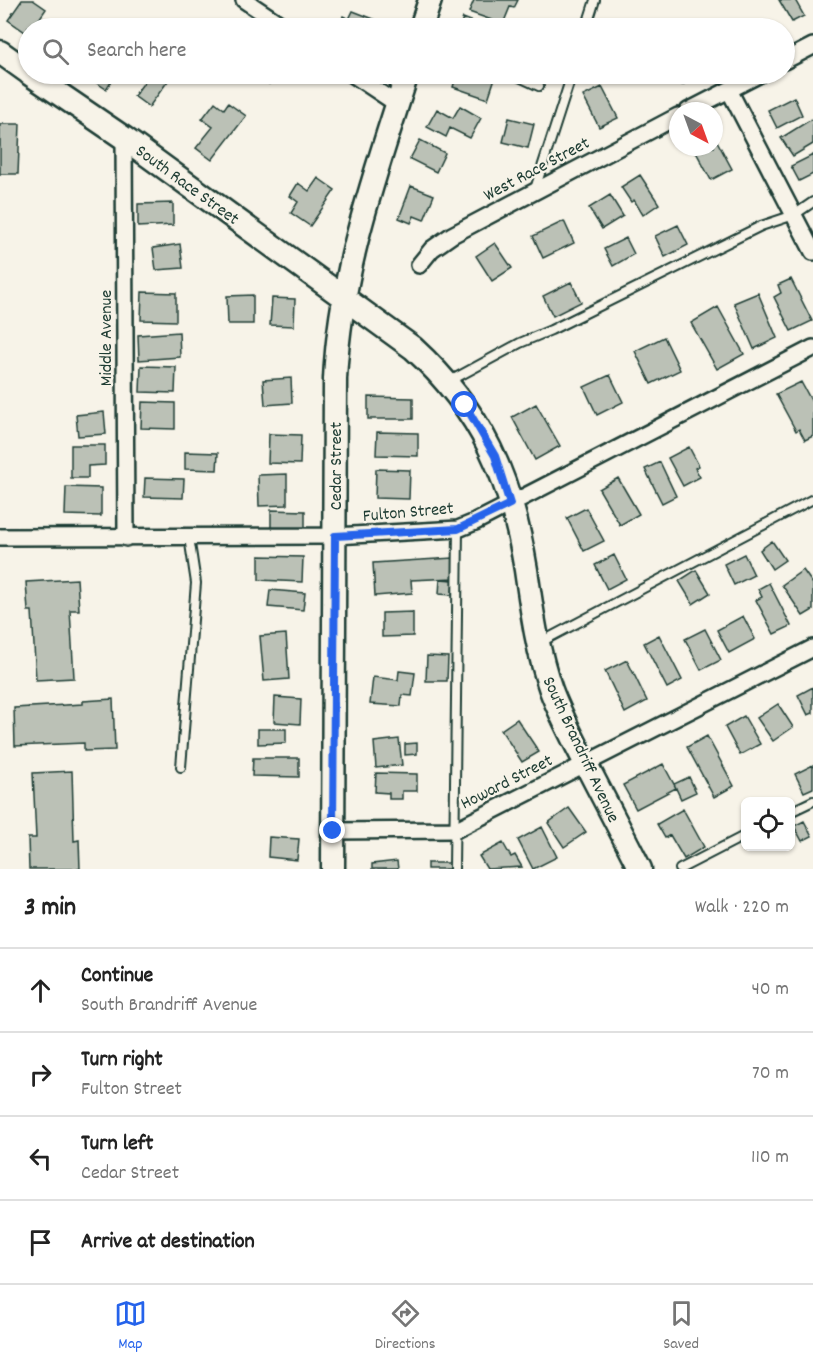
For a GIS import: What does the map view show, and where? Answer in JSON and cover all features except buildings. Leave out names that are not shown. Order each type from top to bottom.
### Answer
[{"type":"main road","points":[[424,18],[430,0]]},
{"type":"main road","name":"South Race Street","points":[[0,52],[18,65]]},
{"type":"main road","name":"South Race Street","points":[[45,84],[124,138],[344,297]]},
{"type":"main road","name":"Cedar Street","points":[[333,869],[337,337],[360,224],[404,84]]},
{"type":"main road","name":"South Brandriff Avenue","points":[[344,297],[433,366],[465,405],[495,456],[522,546],[537,644],[551,690],[640,869]]},
{"type":"street","points":[[244,0],[271,18]]},
{"type":"street","points":[[795,55],[813,46]]},
{"type":"street","points":[[367,84],[397,104]]},
{"type":"street","points":[[706,102],[741,84]]},
{"type":"street","points":[[729,90],[813,252]]},
{"type":"street","name":"West Race Street","points":[[419,265],[432,249],[452,235],[669,121]]},
{"type":"street","name":"Middle Avenue","points":[[124,138],[126,538]]},
{"type":"street","name":"Fulton Street","points":[[0,537],[335,536],[458,529],[813,348]]},
{"type":"street","name":"Howard Street","points":[[333,831],[455,830],[813,648]]},
{"type":"lane","points":[[589,18],[595,0]]},
{"type":"lane","points":[[535,84],[539,86]]},
{"type":"lane","points":[[535,190],[569,84]]},
{"type":"lane","points":[[447,383],[520,343],[551,330],[761,226],[794,215],[813,202]]},
{"type":"lane","points":[[537,644],[813,499]]},
{"type":"lane","points":[[454,869],[458,529]]},
{"type":"lane","points":[[181,767],[196,583],[189,537]]},
{"type":"lane","points":[[795,810],[813,801]]},
{"type":"lane","points":[[680,869],[741,838]]},
{"type":"route","points":[[333,831],[335,536],[458,529],[510,504],[495,456],[465,405]]}]
